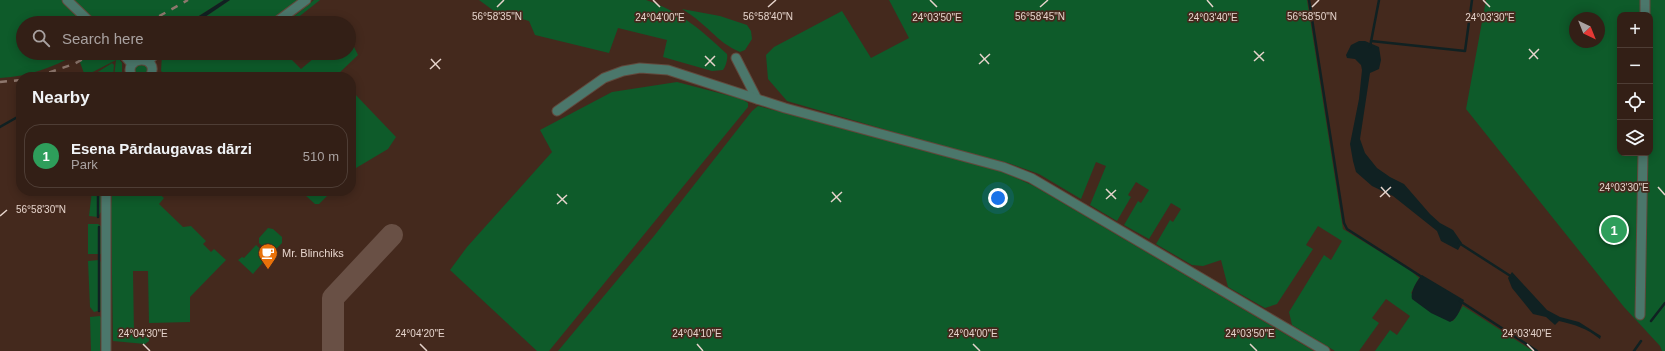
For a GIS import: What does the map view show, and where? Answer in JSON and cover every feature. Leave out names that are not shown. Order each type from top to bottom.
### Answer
[{"type":"street","points":[[67,0],[84,16]]},
{"type":"street","points":[[284,16],[306,0]]},
{"type":"street","points":[[1645,0],[1645,12]]},
{"type":"street","points":[[736,58],[757,99]]},
{"type":"street","points":[[125,60],[131,72]]},
{"type":"street","points":[[131,72],[138,60]]},
{"type":"street","points":[[144,60],[148,61],[152,68],[151,72]]},
{"type":"street","points":[[557,112],[604,78],[623,71],[640,68],[668,70],[785,108],[1003,167],[1031,178],[1325,351]]},
{"type":"street","points":[[1640,315],[1643,156]]},
{"type":"street","points":[[106,196],[106,351]]},
{"type":"green space","points":[[0,0],[224,0],[199,16],[16,16],[16,60],[64,60],[34,72],[16,72],[16,76],[0,78]]},
{"type":"green space","points":[[230,0],[302,0],[279,16],[206,16]]},
{"type":"green space","points":[[314,0],[320,0],[300,16],[294,16]]},
{"type":"green space","points":[[479,0],[646,0],[670,10],[699,29],[727,54],[725,67],[723,70],[712,71],[663,57],[667,40],[618,28],[609,53],[535,35],[529,21],[494,11]]},
{"type":"green space","points":[[889,0],[1307,0],[1343,229],[1410,270],[1419,278],[1411,293],[1453,321],[1463,306],[1533,351],[1375,351],[1390,330],[1397,335],[1410,316],[1386,299],[1372,318],[1379,323],[1359,351],[1335,351],[1292,325],[1289,312],[1324,255],[1331,260],[1342,241],[1318,226],[1306,245],[1313,249],[1277,304],[1265,308],[1228,287],[1221,260],[1203,266],[1192,265],[1156,244],[1170,220],[1173,222],[1181,209],[1171,203],[1149,239],[1124,225],[1138,201],[1141,203],[1149,190],[1136,182],[1128,195],[1131,197],[1117,221],[1090,205],[1106,166],[1096,162],[1081,199],[1039,174],[1008,163],[928,142],[787,101],[768,79],[766,55],[774,47],[842,11],[871,58],[909,38]]},
{"type":"green space","points":[[1486,0],[1665,0],[1665,351],[1662,351],[1660,346],[1624,307],[1466,109]]},
{"type":"green space","points":[[682,9],[720,16],[747,25],[751,31],[752,39],[745,50],[740,52],[733,49],[696,18]]},
{"type":"green space","points":[[79,60],[116,60],[93,72],[84,72]]},
{"type":"green space","points":[[116,60],[120,60],[122,63],[122,72],[115,72]]},
{"type":"green space","points":[[162,60],[292,60],[301,69],[312,60],[353,60],[340,72],[161,71]]},
{"type":"green space","points":[[112,63],[114,65],[113,72],[98,72]]},
{"type":"green space","points":[[141,64],[147,68],[148,72],[134,71],[136,66]]},
{"type":"green space","points":[[677,82],[742,99],[748,103],[748,107],[549,351],[537,351],[450,270],[467,247],[552,152],[540,130],[612,92]]},
{"type":"green space","points":[[356,95],[396,137],[388,149],[356,168]]},
{"type":"green space","points":[[758,106],[1003,172],[1034,186],[1314,351],[558,351],[654,236],[752,111]]},
{"type":"green space","points":[[91,196],[102,196],[101,212],[98,217],[89,216]]},
{"type":"green space","points":[[112,196],[162,196],[164,198],[159,204],[183,227],[191,226],[206,241],[203,244],[211,252],[214,249],[226,260],[190,297],[190,322],[149,323],[148,271],[133,271],[134,335],[149,334],[149,341],[145,344],[113,341]]},
{"type":"green space","points":[[306,196],[327,196],[319,204],[315,204]]},
{"type":"green space","points":[[88,224],[98,224],[101,226],[101,254],[88,254]]},
{"type":"green space","points":[[268,228],[273,229],[282,237],[282,243],[273,252],[269,252],[259,243],[259,238]]},
{"type":"green space","points":[[256,245],[266,254],[266,259],[253,274],[238,260],[242,257],[244,258]]},
{"type":"green space","points":[[99,260],[102,263],[102,310],[94,312],[90,307],[88,261]]},
{"type":"green space","points":[[100,316],[100,351],[91,351],[90,317]]},
{"type":"shaded area","points":[[224,0],[230,0],[206,16],[199,16]]},
{"type":"shaded area","points":[[1359,41],[1365,41],[1379,47],[1381,60],[1379,69],[1370,73],[1360,139],[1365,153],[1377,168],[1404,184],[1430,214],[1440,223],[1453,230],[1462,243],[1458,250],[1441,241],[1437,231],[1393,196],[1372,186],[1356,172],[1350,144],[1359,99],[1362,70],[1361,65],[1355,59],[1347,58],[1346,55],[1351,45]]},
{"type":"shaded area","points":[[1512,272],[1547,310],[1560,317],[1579,322],[1601,336],[1600,339],[1590,332],[1576,326],[1559,321],[1555,325],[1546,317],[1533,314],[1512,288],[1508,278]]},
{"type":"shaded area","points":[[1422,275],[1464,300],[1459,312],[1450,322],[1431,313],[1412,299],[1414,286]]},
{"type":"waterway","points":[[1309,0],[1344,223],[1347,229],[1422,277]]},
{"type":"waterway","points":[[1370,47],[1379,0]]},
{"type":"waterway","points":[[1371,41],[1465,51],[1472,0]]},
{"type":"waterway","points":[[0,127],[16,118]]},
{"type":"waterway","points":[[98,196],[98,217]]},
{"type":"waterway","points":[[99,227],[99,311]]},
{"type":"waterway","points":[[1459,243],[1512,277]]},
{"type":"waterway","points":[[1460,301],[1537,351]]},
{"type":"waterway","points":[[1651,321],[1665,303]]},
{"type":"waterway","points":[[1634,351],[1641,341]]},
{"type":"taxiway","points":[[333,351],[333,298],[392,235]]},
{"type":"railway","points":[[159,16],[188,0]]},
{"type":"railway","points":[[51,72],[81,60]]},
{"type":"railway","points":[[0,82],[16,80]]},
{"type":"place","name":"Esena Pārdaugavas dārzi","points":[[1614,230]]},
{"type":"place","name":"Mr. Blinchiks","points":[[268,270]]}]
